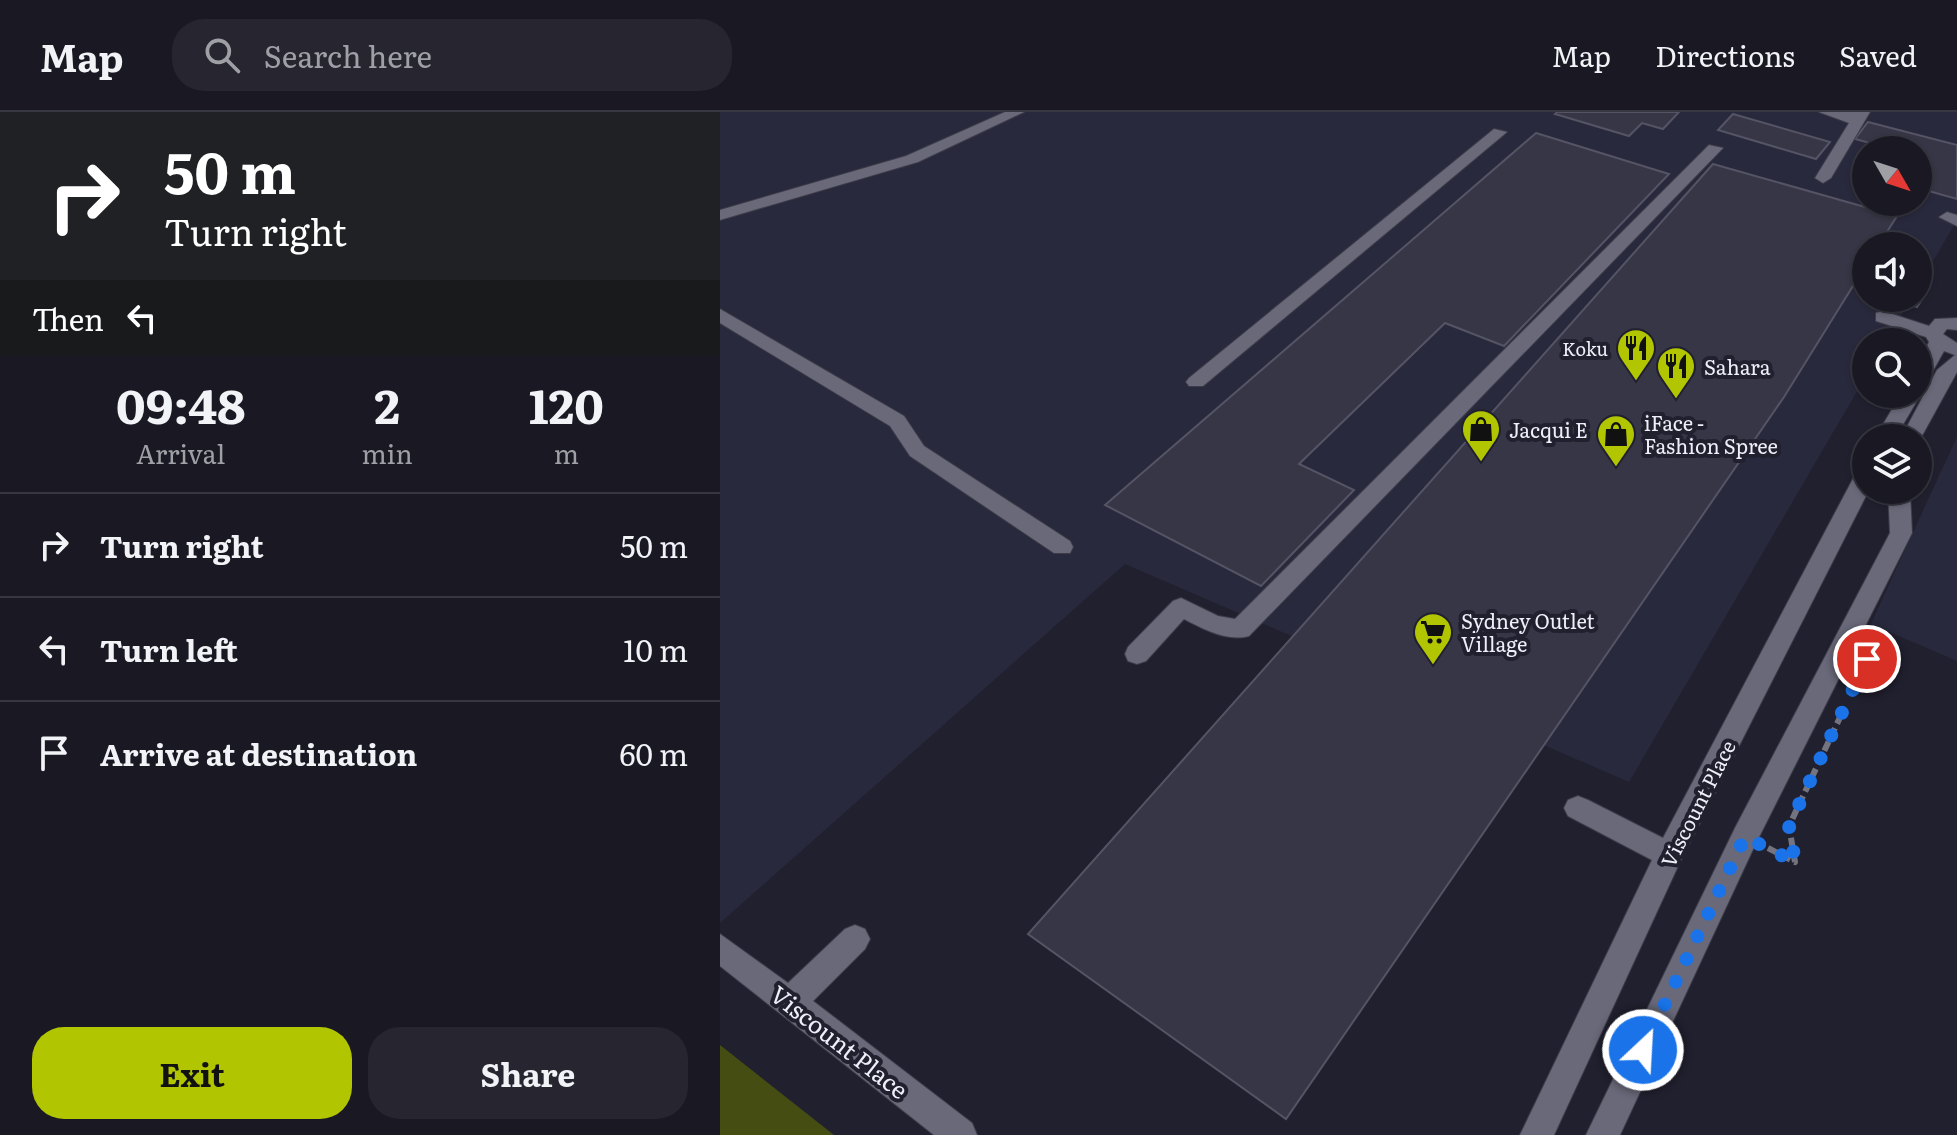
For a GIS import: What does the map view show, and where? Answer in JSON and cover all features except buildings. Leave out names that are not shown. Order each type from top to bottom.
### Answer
[{"type":"street","points":[[720,215],[912,159],[1017,112]]},
{"type":"street","points":[[1823,178],[1860,116],[1826,112]]},
{"type":"street","points":[[1196,382],[1499,132]]},
{"type":"street","points":[[1137,654],[1181,607],[1213,624],[1240,629],[1715,148]]},
{"type":"street","points":[[720,315],[897,421],[917,451],[1062,547]]},
{"type":"street","points":[[1883,317],[1943,342]]},
{"type":"street","points":[[1932,359],[1943,342],[1942,323],[1957,323]]},
{"type":"street","points":[[1918,424],[1944,374],[1957,361]]},
{"type":"street","name":"Viscount Place","points":[[1537,1135],[1669,855],[1852,502]]},
{"type":"street","points":[[1603,1135],[1745,837],[1901,533],[1900,504]]},
{"type":"street","points":[[1578,808],[1669,855]]},
{"type":"street","points":[[791,1001],[855,939]]},
{"type":"street","name":"Viscount Place","points":[[720,948],[960,1135]]},
{"type":"path","points":[[1861,673],[1867,659],[1885,664]]},
{"type":"path","points":[[1745,837],[1795,862],[1789,826],[1848,700]]},
{"type":"shaded area","points":[[720,112],[1957,112],[1957,220],[1932,263],[1932,232],[1852,232],[1852,312],[1903,312],[1894,328],[1852,328],[1852,400],[1629,782],[1125,564],[720,923]]},
{"type":"shaded area","points":[[1957,437],[1957,661],[1871,624],[1926,504],[1932,504],[1932,491]]},
{"type":"green space","points":[[720,1045],[834,1135],[720,1135]]},
{"type":"place","name":"Koku","points":[[1636,382]]},
{"type":"place","name":"Sahara","points":[[1676,400]]},
{"type":"place","name":"Jacqui E","points":[[1481,463]]},
{"type":"place","name":"iFace - Fashion Spree","points":[[1616,468]]},
{"type":"place","name":"Sydney Outlet Village","points":[[1433,666]]},
{"type":"route","points":[[1643,1050],[1745,837],[1795,862],[1789,826],[1867,659]]}]
